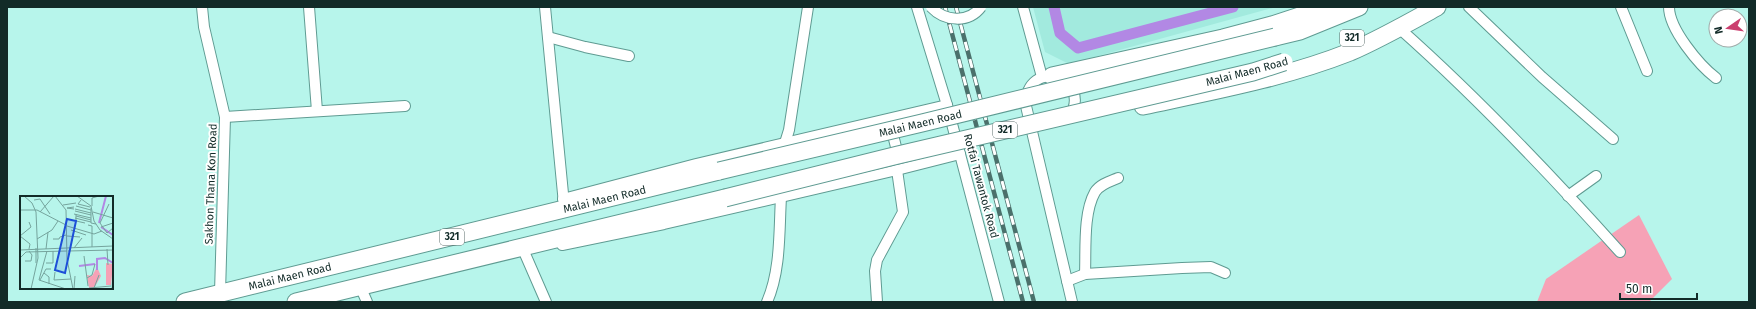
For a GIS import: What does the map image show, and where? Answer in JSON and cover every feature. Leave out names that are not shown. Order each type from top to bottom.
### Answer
[{"type":"highway","points":[[1047,77],[1223,38],[1272,25],[1327,7]]},
{"type":"highway","name":"Malai Maen Road","points":[[185,302],[564,204],[719,171],[1300,31],[1359,7]]},
{"type":"highway","name":"Malai Maen Road","points":[[296,302],[891,157],[1245,74],[1307,56],[1346,41],[1417,7]]},
{"type":"highway","points":[[1032,130],[1243,85],[1304,68],[1351,51],[1399,28],[1437,7]]},
{"type":"street","name":"Sakhon Thana Kon Road","points":[[202,7],[204,27],[225,117],[220,293]]},
{"type":"street","points":[[309,7],[317,112]]},
{"type":"street","points":[[545,7],[564,204],[785,143],[947,106]]},
{"type":"street","points":[[785,143],[789,130],[808,7]]},
{"type":"street","name":"Rotfai Tawantok Road","points":[[917,7],[947,106],[999,302]]},
{"type":"street","points":[[931,7],[940,14],[956,19],[974,14],[981,7]]},
{"type":"street","points":[[1023,7],[1047,77]]},
{"type":"street","points":[[1469,7],[1542,76],[1613,139]]},
{"type":"street","points":[[1621,7],[1648,71]]},
{"type":"street","points":[[1668,7],[1673,24],[1682,39],[1699,62],[1716,78]]},
{"type":"street","points":[[1399,28],[1474,97],[1540,164],[1620,252]]},
{"type":"street","points":[[548,37],[585,47],[630,56]]},
{"type":"street","points":[[1066,122],[1074,107],[1073,93],[1065,81],[1047,77],[1034,82],[1029,88],[1026,97],[1026,106],[1072,302]]},
{"type":"street","points":[[225,117],[405,106]]},
{"type":"street","points":[[898,116],[893,134],[898,159],[907,168]]},
{"type":"street","points":[[546,302],[526,246],[550,247],[587,241],[907,168],[960,154]]},
{"type":"street","points":[[877,302],[875,271],[877,260],[903,212],[897,170]]},
{"type":"street","points":[[1568,196],[1596,176]]},
{"type":"street","points":[[1085,274],[1086,234],[1092,200],[1100,186],[1118,178]]},
{"type":"street","points":[[767,302],[774,282],[777,262],[781,197]]},
{"type":"street","points":[[1067,281],[1085,274],[1211,267],[1225,273]]},
{"type":"street","points":[[360,286],[366,302]]},
{"type":"shaded area","points":[[1033,7],[1276,7],[1069,64],[1045,52]]},
{"type":"shaded area","points":[[1639,215],[1672,279],[1649,302],[1537,302],[1546,279]]},
{"type":"waterway","points":[[1054,7],[1060,33],[1078,48],[1233,7]]},
{"type":"railway","points":[[945,7],[1023,302]]},
{"type":"railway","points":[[956,7],[1034,302]]}]
